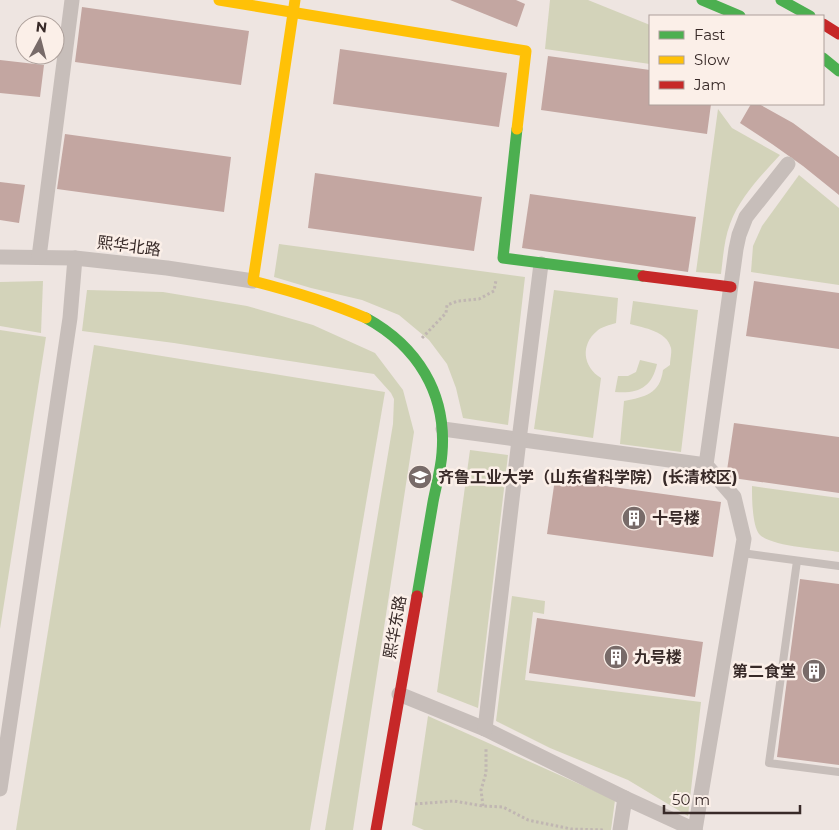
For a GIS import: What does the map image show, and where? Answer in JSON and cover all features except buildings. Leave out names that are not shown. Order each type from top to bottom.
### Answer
[{"type":"street","points":[[39,257],[72,0]]},
{"type":"street","points":[[219,0],[295,6],[526,51],[504,258],[731,287]]},
{"type":"street","points":[[702,0],[738,15]]},
{"type":"street","points":[[781,0],[808,15]]},
{"type":"street","points":[[253,281],[295,6]]},
{"type":"street","points":[[824,25],[839,34]]},
{"type":"street","points":[[824,59],[839,71]]},
{"type":"street","points":[[706,465],[739,235],[746,216],[788,164]]},
{"type":"street","name":"熙华北路","points":[[0,257],[75,258],[158,267],[253,281]]},
{"type":"street","points":[[0,789],[70,318],[75,258]]},
{"type":"street","points":[[488,731],[519,440],[541,264]]},
{"type":"street","name":"熙华东路","points":[[253,281],[337,305],[379,325],[392,334],[410,352],[422,368],[432,386],[440,411],[442,452],[399,694],[378,829]]},
{"type":"street","points":[[399,694],[488,731],[695,830],[744,539],[734,497],[706,465],[442,429]]},
{"type":"street","points":[[620,830],[625,798]]},
{"type":"lane","points":[[742,553],[839,566]]},
{"type":"lane","points":[[797,561],[769,762],[839,772]]},
{"type":"path","points":[[410,352],[446,313],[447,305],[479,299],[494,291],[496,280]]},
{"type":"path","points":[[483,806],[481,790],[486,772],[488,731]]},
{"type":"path","points":[[415,804],[454,801],[503,807],[528,820],[571,828],[610,830]]},
{"type":"green space","points":[[550,0],[588,0],[649,25],[649,64],[545,49]]},
{"type":"green space","points":[[718,109],[732,128],[780,155],[752,187],[734,214],[726,236],[721,274],[696,272]]},
{"type":"green space","points":[[799,175],[839,208],[839,285],[751,272],[753,246],[762,226]]},
{"type":"green space","points":[[279,244],[525,277],[508,425],[463,418],[456,388],[447,364],[429,340],[399,315],[362,300],[274,277]]},
{"type":"green space","points":[[43,281],[41,333],[0,326],[0,282]]},
{"type":"green space","points":[[87,290],[163,292],[247,306],[313,325],[375,353],[403,390],[414,432],[353,830],[325,830],[393,424],[394,399],[374,374],[174,343],[82,331]]},
{"type":"green space","points":[[554,290],[618,298],[616,323],[597,331],[586,349],[587,362],[590,368],[601,378],[593,438],[534,429]]},
{"type":"green space","points":[[633,301],[698,310],[681,452],[620,444],[624,401],[645,396],[655,389],[659,384],[663,370],[670,365],[671,354],[669,342],[660,334],[630,324]]},
{"type":"green space","points":[[0,330],[46,337],[0,629]]},
{"type":"green space","points":[[94,345],[385,392],[310,830],[16,830]]},
{"type":"green space","points":[[640,360],[657,364],[652,378],[638,390],[615,392],[618,376],[628,376],[636,372]]},
{"type":"green space","points":[[470,450],[508,455],[478,708],[437,692]]},
{"type":"green space","points":[[752,486],[839,498],[839,552],[786,545],[766,539],[760,535],[755,526]]},
{"type":"green space","points":[[512,596],[545,601],[544,614],[533,612],[525,680],[701,702],[688,816],[628,780],[550,748],[496,721]]},
{"type":"green space","points":[[428,716],[615,800],[611,830],[424,830],[412,825]]},
{"type":"traffic: fast","points":[[702,0],[738,15]]},
{"type":"traffic: fast","points":[[781,0],[808,15]]},
{"type":"traffic: fast","points":[[824,59],[839,71]]},
{"type":"traffic: fast","points":[[517,129],[503,258],[643,276]]},
{"type":"traffic: fast","points":[[366,318],[384,329],[414,357],[434,391],[439,411],[442,431],[440,471],[417,596]]},
{"type":"traffic: slow","points":[[219,0],[526,51],[517,129]]},
{"type":"traffic: slow","points":[[295,0],[253,281],[310,297],[366,318]]},
{"type":"traffic: jam","points":[[824,25],[839,34]]},
{"type":"traffic: jam","points":[[643,276],[731,287]]},
{"type":"traffic: jam","points":[[376,830],[417,596]]},
{"type":"place","name":"齐鲁工业大学（山东省科学院）(长清校区)","points":[[420,477]]},
{"type":"place","name":"十号楼","points":[[634,518]]},
{"type":"place","name":"九号楼","points":[[616,657]]},
{"type":"place","name":"第二食堂","points":[[814,671]]}]
